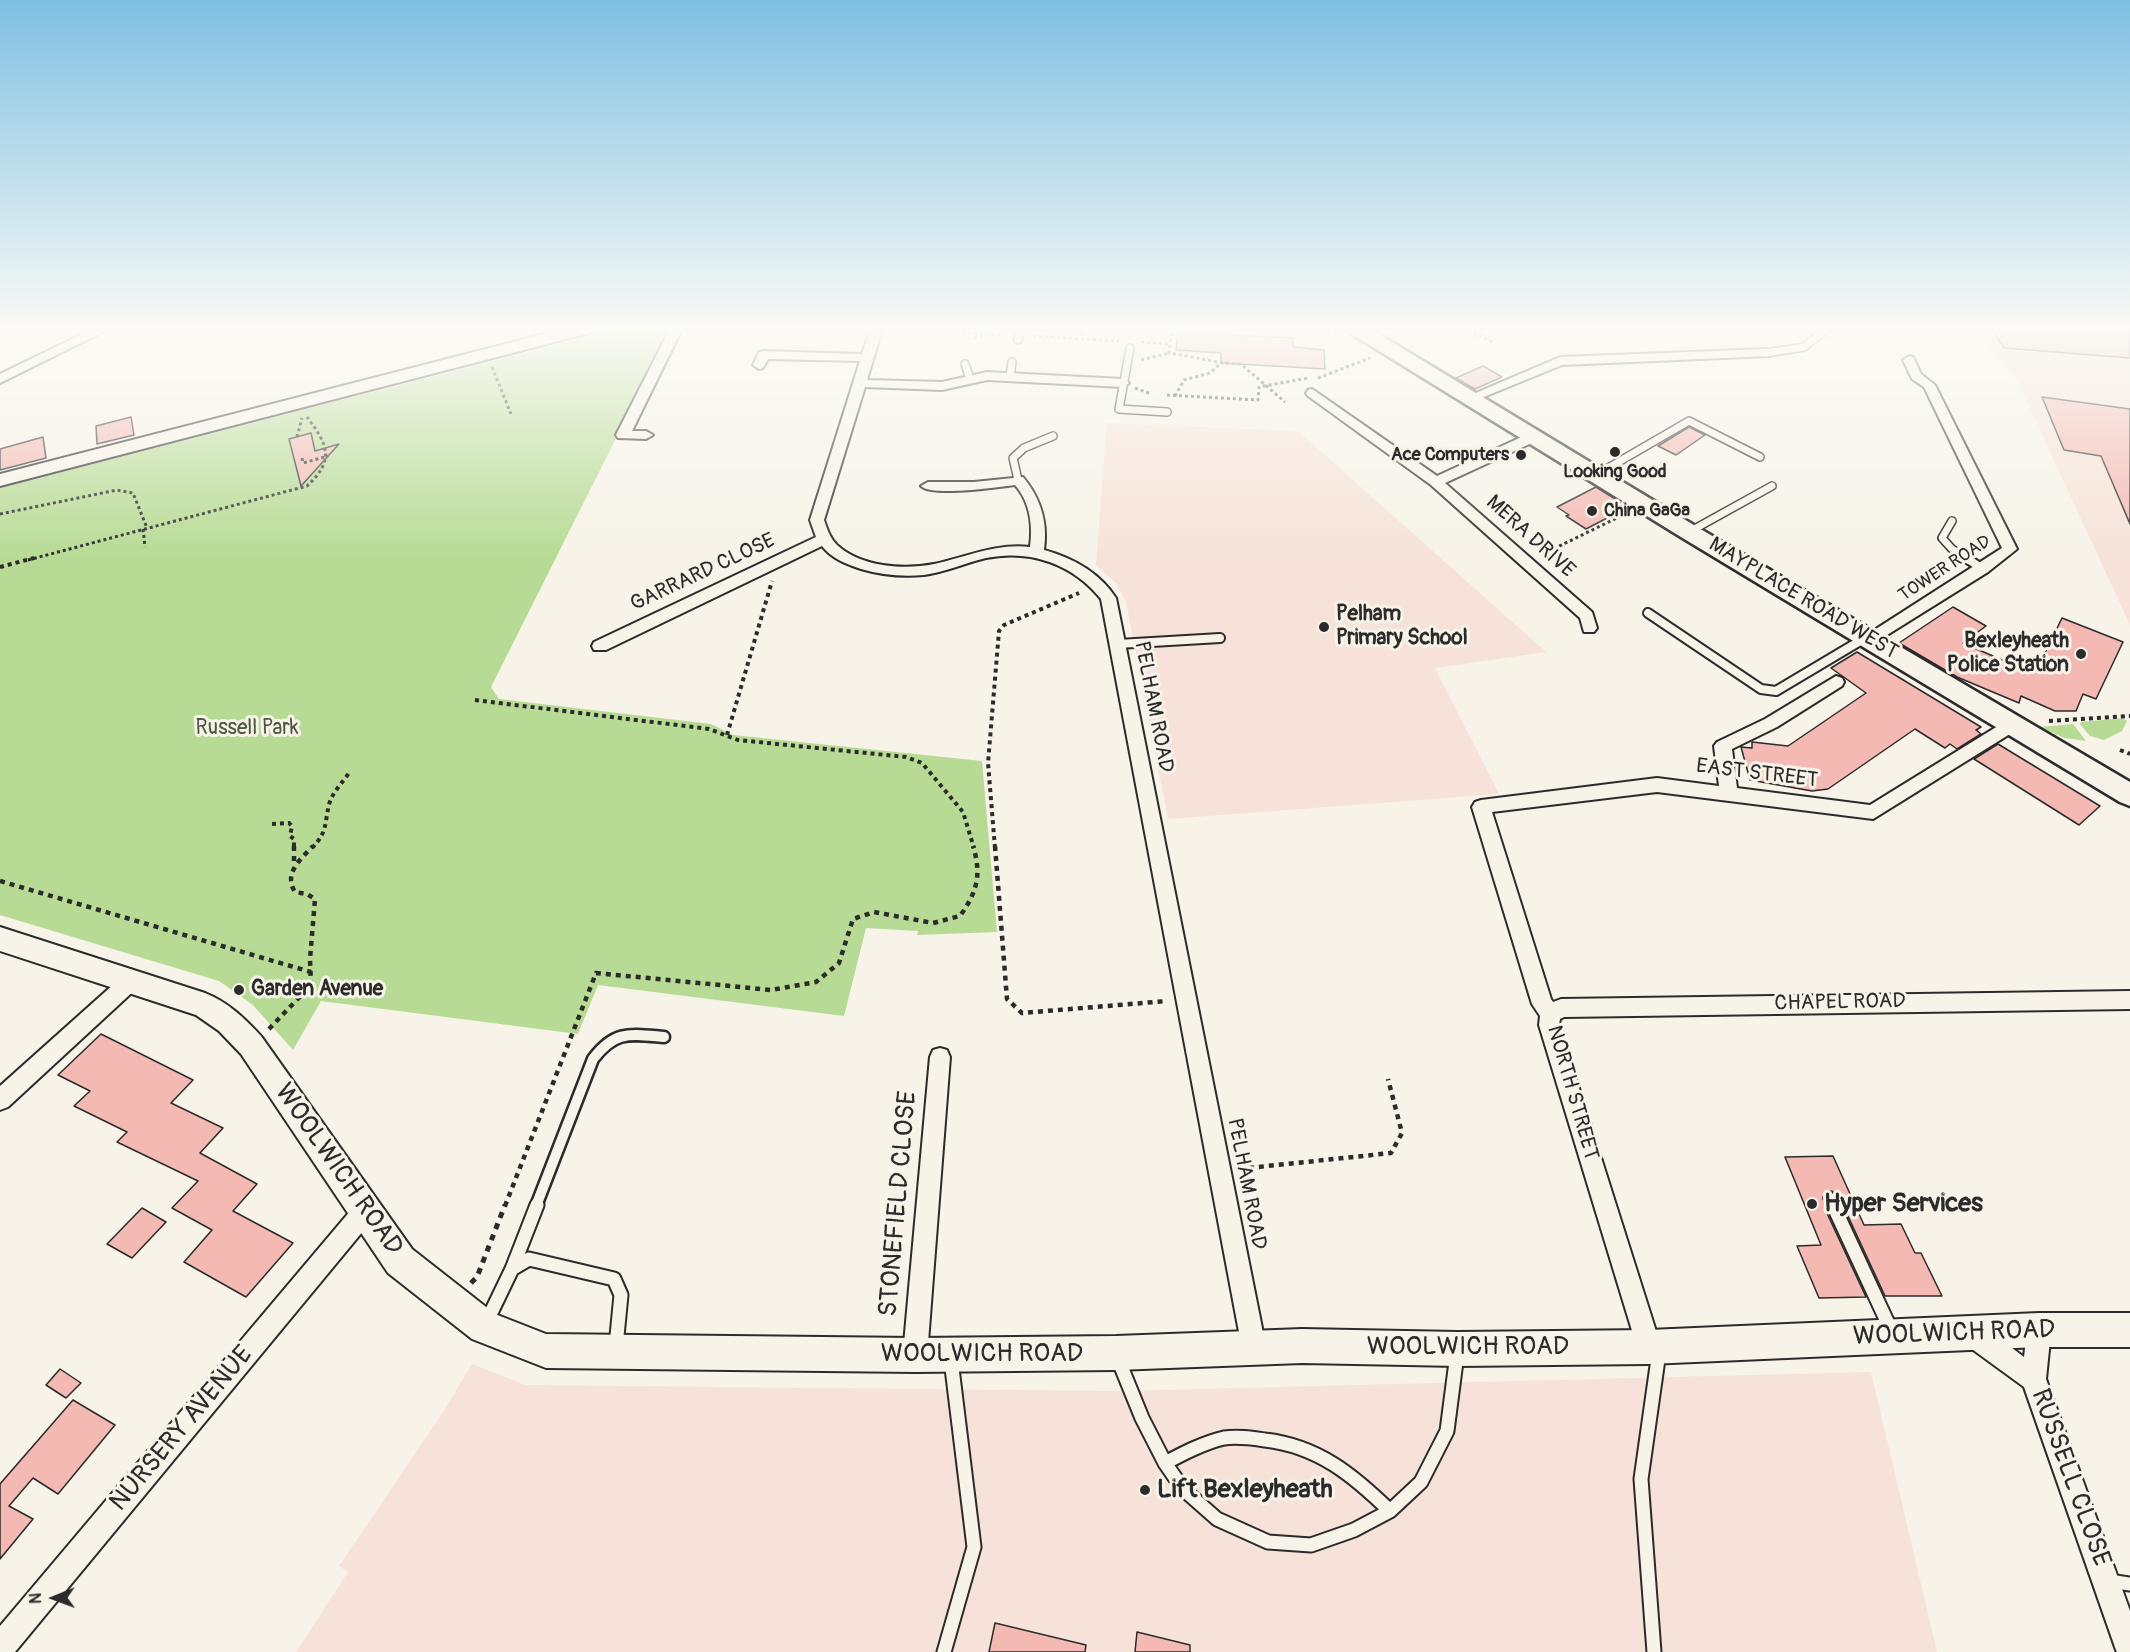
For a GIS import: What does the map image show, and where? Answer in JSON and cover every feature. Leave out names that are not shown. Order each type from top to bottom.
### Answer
[{"type":"main road","name":"MAYPLACE ROAD WEST","points":[[1480,404],[1689,532],[1869,638],[2009,727],[2130,795]]},
{"type":"street","points":[[0,480],[293,404]]},
{"type":"street","points":[[638,404],[623,435],[646,435]]},
{"type":"street","points":[[824,539],[817,520],[853,404]]},
{"type":"street","name":"MERA DRIVE","points":[[1327,404],[1436,482],[1587,616],[1589,628]]},
{"type":"street","name":"TOWER ROAD","points":[[1869,638],[1983,569],[2010,549],[1938,404]]},
{"type":"street","points":[[1436,482],[1533,437]]},
{"type":"street","points":[[928,486],[974,486],[1018,480],[1028,490],[1038,517],[1039,535],[1036,553]]},
{"type":"street","name":"PELHAM ROAD","points":[[824,539],[840,554],[861,564],[899,571],[951,565],[997,552],[1036,553],[1062,560],[1084,572],[1099,585],[1108,598],[1254,1348]]},
{"type":"street","name":"GARRARD CLOSE","points":[[600,646],[824,539]]},
{"type":"street","points":[[1729,792],[1723,746],[1771,723],[1836,682]]},
{"type":"street","name":"EAST STREET","points":[[1481,807],[1657,785],[1729,792],[1873,812],[2009,727]]},
{"type":"street","name":"NORTH STREET","points":[[1481,807],[1542,1004],[1551,1014],[1549,1025],[1654,1347]]},
{"type":"street","name":"WOOLWICH ROAD","points":[[0,939],[206,1006],[229,1022],[251,1045],[400,1260],[484,1328],[546,1351],[950,1355],[1116,1353],[1302,1346],[1458,1349],[1654,1347],[1894,1335],[2039,1330],[2130,1330]]},
{"type":"street","points":[[0,1100],[130,981]]},
{"type":"street","name":"CHAPEL ROAD","points":[[1551,1014],[1561,1008],[2130,1000]]},
{"type":"street","name":"STONEFIELD CLOSE","points":[[915,1355],[940,1057]]},
{"type":"street","name":"NURSERY AVENUE","points":[[0,1648],[365,1211]]},
{"type":"street","points":[[2034,1379],[2039,1330]]},
{"type":"street","name":"RUSSELL CLOSE","points":[[1973,1334],[2034,1379],[2118,1582],[2130,1650]]},
{"type":"lane","points":[[1120,404],[1119,409],[1167,412]]},
{"type":"lane","points":[[1596,474],[1689,421],[1760,457]]},
{"type":"lane","points":[[1018,480],[1013,458],[1017,453],[1053,436]]},
{"type":"lane","points":[[1689,532],[1772,486]]},
{"type":"lane","points":[[1952,521],[1942,538],[1958,554],[1983,569]]},
{"type":"lane","points":[[1648,613],[1761,689],[1769,691],[1776,691],[1869,638]]},
{"type":"lane","points":[[1118,644],[1220,638]]},
{"type":"lane","points":[[484,1328],[512,1269],[593,1059],[604,1044],[614,1036],[626,1033],[664,1037]]},
{"type":"lane","points":[[1830,1198],[1894,1335]]},
{"type":"lane","points":[[512,1269],[529,1258],[614,1279],[621,1295],[615,1353]]},
{"type":"lane","points":[[1654,1347],[1641,1479],[1654,1652]]},
{"type":"lane","points":[[1116,1353],[1142,1418],[1165,1463],[1183,1489],[1217,1519],[1268,1542],[1311,1545],[1354,1530],[1390,1511],[1421,1482],[1447,1431],[1458,1349]]},
{"type":"lane","points":[[944,1652],[974,1547],[950,1355]]},
{"type":"lane","points":[[1165,1463],[1200,1445],[1234,1437],[1276,1440],[1319,1452],[1359,1481],[1390,1511]]},
{"type":"path","points":[[507,404],[511,414]]},
{"type":"path","points":[[1167,412],[1172,404]]},
{"type":"path","points":[[0,567],[307,486],[325,468],[328,456],[320,433],[303,411],[297,437]]},
{"type":"path","points":[[302,458],[303,463],[328,456]]},
{"type":"path","points":[[0,514],[117,490],[133,493],[145,529],[145,547]]},
{"type":"path","points":[[1526,562],[1645,504]]},
{"type":"path","points":[[727,735],[778,561]]},
{"type":"path","points":[[1099,585],[1004,625],[999,631],[988,763],[1007,999],[1022,1013],[1186,999]]},
{"type":"path","points":[[453,1303],[477,1277],[596,974],[771,990],[816,982],[839,963],[854,919],[874,912],[933,924],[960,916],[972,899],[979,866],[963,812],[922,763],[906,758],[738,740],[709,729],[475,700]]},
{"type":"path","points":[[2009,727],[2120,715],[2130,716]]},
{"type":"path","points":[[2120,750],[2130,754]]},
{"type":"path","points":[[251,1045],[311,985],[315,899],[308,894],[295,892],[291,886],[290,877],[294,867],[322,837],[327,825],[329,804],[349,773]]},
{"type":"path","points":[[272,824],[289,823],[292,826],[290,836],[294,839],[294,867]]},
{"type":"path","points":[[0,881],[311,972]]},
{"type":"path","points":[[1221,1171],[1391,1153],[1402,1133],[1388,1079]]},
{"type":"shaded area","points":[[2028,404],[2130,404],[2130,625]]},
{"type":"shaded area","name":"Pelham Primary School","points":[[1107,423],[1298,431],[1546,652],[1435,668],[1499,794],[1168,819],[1126,602],[1117,584],[1096,565]]},
{"type":"shaded area","name":"Lift Bexleyheath","points":[[472,1364],[525,1385],[1120,1391],[1871,1372],[1937,1652],[296,1652],[348,1572],[339,1566],[442,1414]]},
{"type":"green space","name":"Russell Park","points":[[326,404],[633,404],[491,687],[499,699],[711,724],[733,735],[982,761],[997,932],[917,935],[918,931],[866,928],[844,1016],[598,985],[578,1034],[321,1001],[293,1050],[253,1005],[219,981],[0,915],[0,488]]},
{"type":"green space","points":[[2123,718],[2127,721],[2122,731],[2104,740],[2090,736],[2080,724],[2081,722]]},
{"type":"green space","points":[[2073,724],[2086,741],[2064,738],[2041,727]]},
{"type":"building","points":[[2045,404],[2094,404],[2130,409],[2130,524],[2101,456],[2064,450]]},
{"type":"building","points":[[131,417],[134,435],[97,444],[96,426]]},
{"type":"building","points":[[1689,427],[1705,435],[1676,455],[1658,446]]},
{"type":"building","points":[[311,433],[315,451],[339,444],[301,486],[289,439]]},
{"type":"building","points":[[43,437],[46,458],[0,470],[0,449]]},
{"type":"building","name":"China GaGa","points":[[1596,487],[1628,507],[1586,529],[1557,507]]},
{"type":"building","name":"Bexleyheath Police Station","points":[[1953,607],[1986,626],[1963,643],[2002,660],[2042,659],[2062,618],[2123,642],[2096,699],[2083,694],[2076,711],[2055,711],[2021,696],[2019,703],[1957,677],[1899,643]]},
{"type":"building","points":[[1857,652],[1981,727],[1976,730],[1981,734],[1957,749],[1950,744],[1945,748],[1915,729],[1828,789],[1812,791],[1750,780],[1741,747],[1752,748],[1752,742],[1788,746],[1866,693],[1831,668]]},
{"type":"building","points":[[1998,744],[2100,806],[2079,825],[1974,759]]},
{"type":"building","points":[[101,1034],[193,1080],[171,1103],[223,1128],[200,1153],[257,1184],[233,1211],[293,1243],[246,1297],[184,1262],[212,1230],[172,1208],[198,1181],[117,1142],[127,1132],[74,1106],[90,1091],[58,1075]]},
{"type":"building","points":[[1833,1156],[1864,1225],[1901,1224],[1915,1253],[1921,1253],[1942,1296],[1885,1296],[1841,1201],[1835,1192],[1830,1191],[1823,1197],[1825,1209],[1866,1297],[1819,1298],[1797,1246],[1821,1245],[1785,1157]]},
{"type":"building","points":[[142,1208],[166,1222],[132,1258],[107,1244]]},
{"type":"building","points":[[60,1369],[81,1383],[66,1398],[46,1385]]},
{"type":"building","points":[[73,1400],[115,1425],[58,1494],[33,1478],[9,1506],[33,1519],[0,1559],[0,1484]]},
{"type":"building","points":[[995,1623],[1086,1645],[1085,1652],[989,1652]]},
{"type":"building","points":[[1137,1632],[1190,1645],[1190,1652],[1135,1652]]},
{"type":"place","name":"Looking Good","points":[[1615,452]]},
{"type":"place","name":"Ace Computers","points":[[1521,455]]},
{"type":"place","name":"China GaGa","points":[[1592,511]]},
{"type":"place","name":"Pelham Primary School","points":[[1324,627]]},
{"type":"place","name":"Bexleyheath Police Station","points":[[2081,654]]},
{"type":"place","name":"Garden Avenue","points":[[239,990]]},
{"type":"place","name":"Hyper Services","points":[[1812,1204]]},
{"type":"place","name":"Lift Bexleyheath","points":[[1145,1490]]}]
